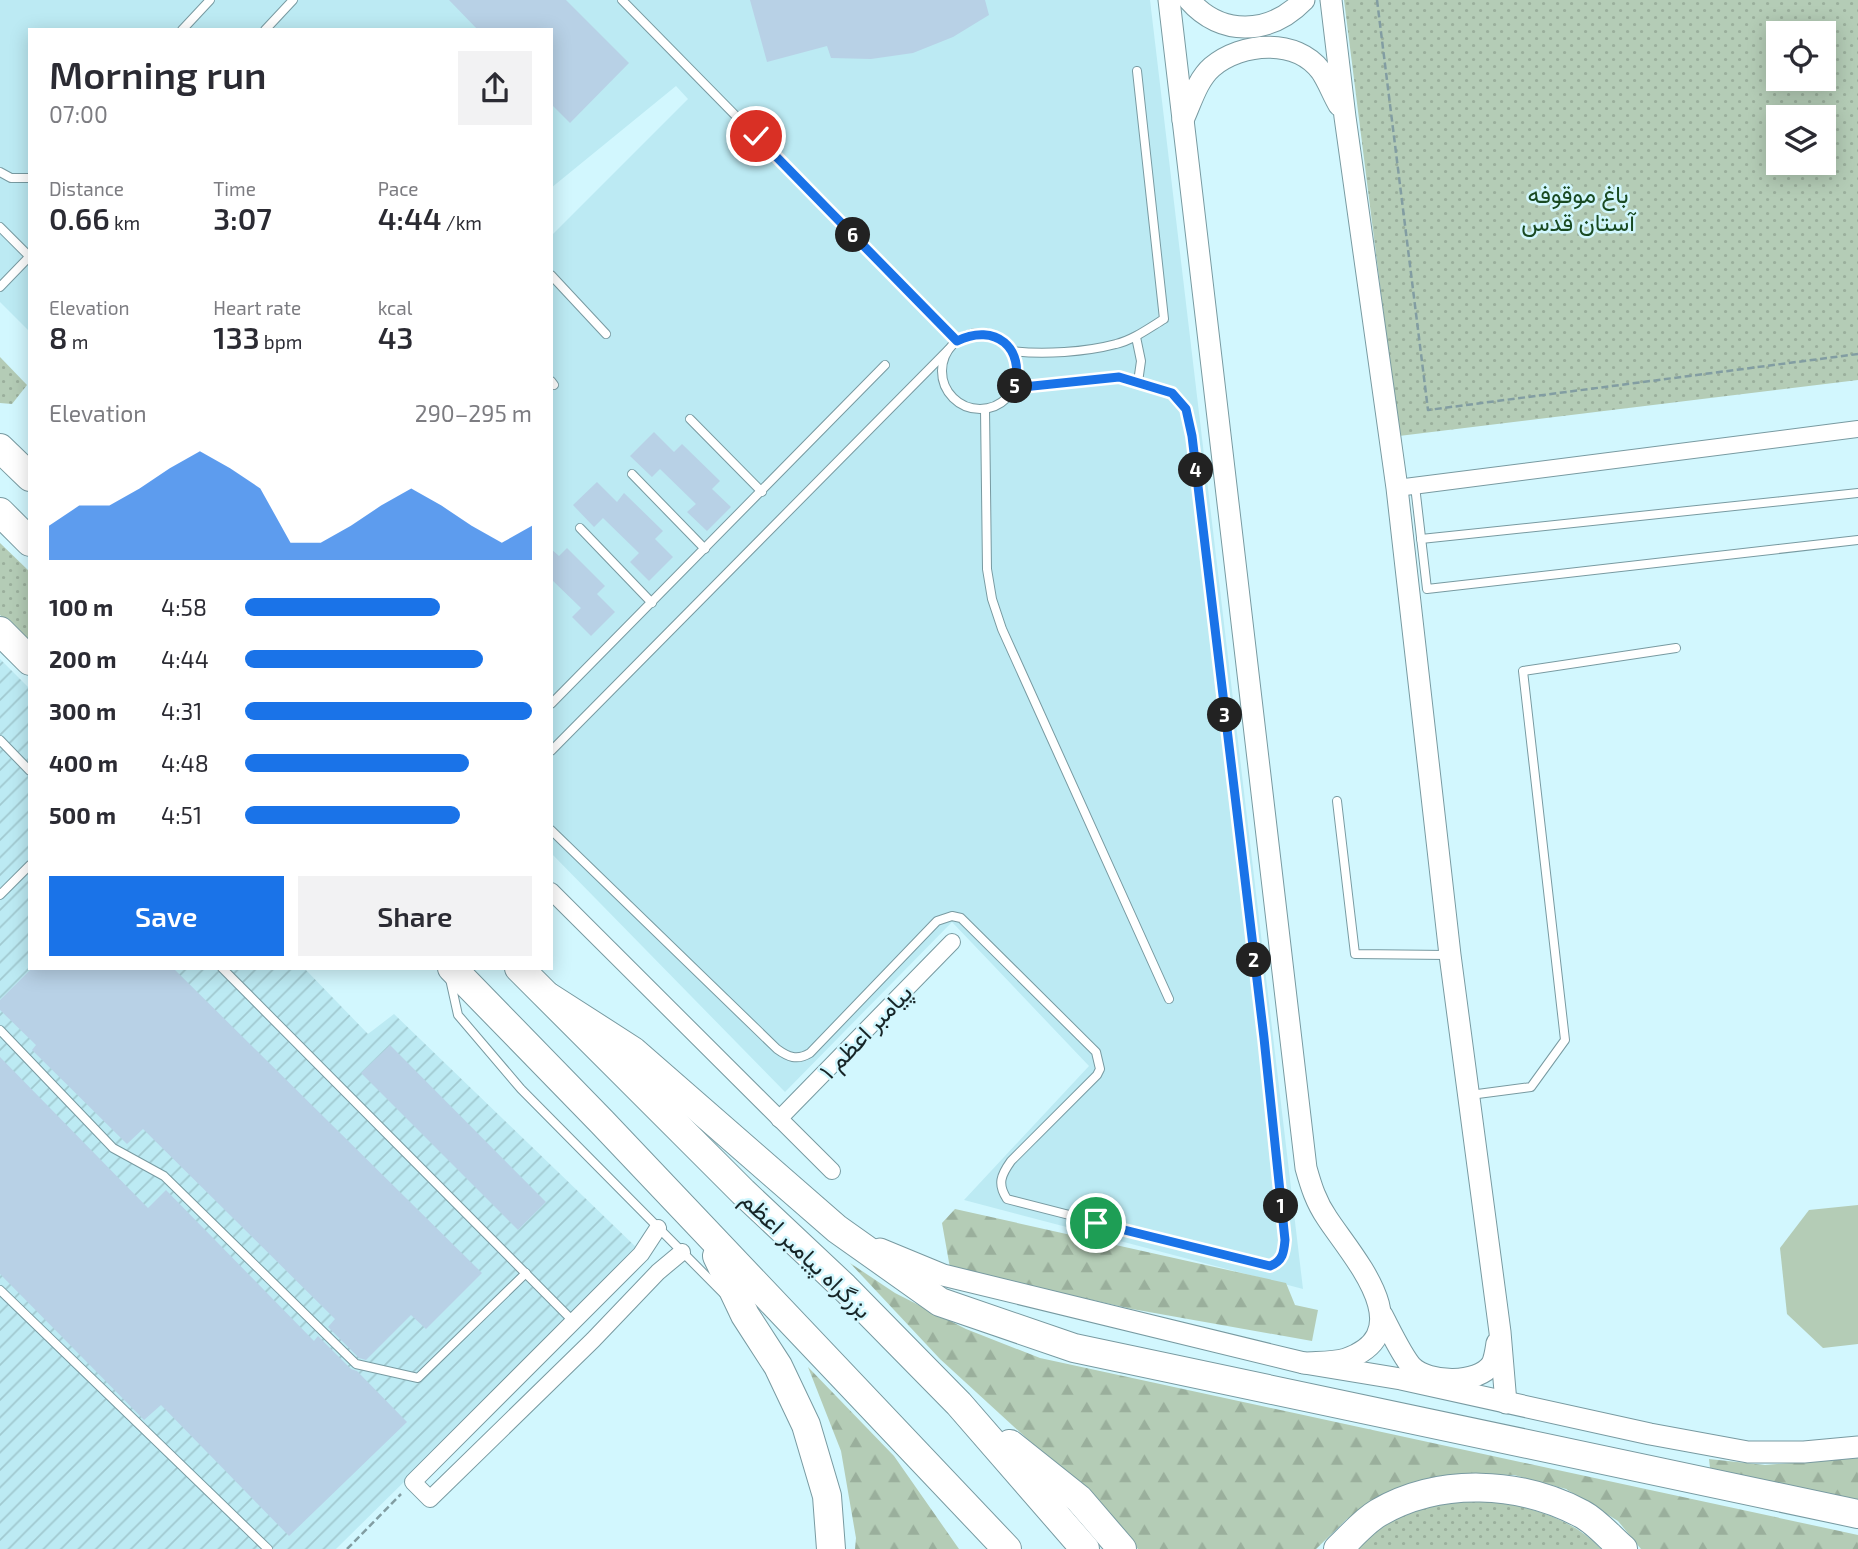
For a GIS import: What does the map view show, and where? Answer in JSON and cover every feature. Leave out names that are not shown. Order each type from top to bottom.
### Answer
[{"type":"highway","points":[[0,448],[28,475]]},
{"type":"highway","points":[[0,512],[28,540]]},
{"type":"highway","points":[[0,631],[28,659]]},
{"type":"highway","points":[[451,970],[603,1122],[1007,1549]]},
{"type":"highway","name":"بزرگراه پیامبر اعظم","points":[[521,970],[743,1192],[844,1287],[959,1404],[1085,1549]]},
{"type":"highway","points":[[549,997],[633,1051],[837,1229],[940,1302],[1074,1348],[1858,1514]]},
{"type":"highway","points":[[707,1234],[745,1315],[778,1366],[806,1425],[827,1496],[831,1549]]},
{"type":"highway","points":[[959,1404],[1079,1499],[1122,1549]]},
{"type":"highway","points":[[929,1467],[980,1549]]},
{"type":"highway","points":[[1338,1549],[1376,1514],[1422,1494],[1479,1486],[1535,1496],[1584,1515],[1623,1549]]},
{"type":"street","points":[[1169,0],[1306,1168],[1314,1195],[1373,1288],[1382,1315],[1413,1368],[1431,1376],[1452,1380],[1471,1378],[1483,1373],[1493,1363],[1500,1332]]},
{"type":"street","points":[[1189,0],[1208,17],[1231,26],[1251,28],[1278,21],[1304,0]]},
{"type":"street","points":[[1331,0],[1345,117],[1406,487],[1450,955],[1500,1332],[1506,1403]]},
{"type":"street","points":[[1183,120],[1199,84],[1212,68],[1231,56],[1257,47],[1299,52],[1320,70],[1345,117]]},
{"type":"street","points":[[1406,487],[1858,429]]},
{"type":"street","points":[[553,893],[832,1171]]},
{"type":"street","name":"پیامبر اعظم ۱","points":[[779,1119],[952,943]]},
{"type":"street","points":[[658,1228],[641,1254],[572,1320],[413,1482],[430,1499],[593,1340],[658,1272],[682,1252]]},
{"type":"street","points":[[837,1229],[943,1275],[1304,1363],[1401,1379],[1650,1434],[1748,1452],[1804,1452],[1858,1447]]},
{"type":"street","points":[[1304,1363],[1346,1359],[1365,1348],[1377,1336],[1382,1315]]},
{"type":"street","points":[[572,1320],[593,1340]]},
{"type":"lane","points":[[184,28],[210,0]]},
{"type":"lane","points":[[267,28],[293,0]]},
{"type":"lane","points":[[622,0],[957,341]]},
{"type":"lane","points":[[1012,351],[1038,354],[1116,344],[1136,337],[1164,319],[1137,71]]},
{"type":"lane","points":[[0,172],[11,178],[28,178]]},
{"type":"lane","points":[[0,227],[28,256]]},
{"type":"lane","points":[[0,287],[28,258]]},
{"type":"lane","points":[[553,277],[606,334]]},
{"type":"lane","points":[[553,749],[948,350],[957,341],[968,335],[981,333],[993,335],[1004,342],[1017,363],[1018,376],[1014,388],[997,406],[972,409],[961,404],[944,386],[943,361],[948,350]]},
{"type":"lane","points":[[1136,337],[1141,361],[1138,382]]},
{"type":"lane","points":[[553,702],[886,365]]},
{"type":"lane","points":[[553,832],[777,1049],[795,1058],[810,1053],[937,921],[953,916],[961,918],[1096,1052],[1099,1062],[1097,1076],[1011,1161],[1001,1175],[1002,1191],[1007,1199],[1257,1263],[1270,1266],[1276,1263],[1284,1254],[1285,1240],[1261,1010],[1192,436],[1186,409],[1172,393],[1119,377],[1014,388]]},
{"type":"lane","points":[[985,409],[987,569],[992,599],[1002,629],[1169,999]]},
{"type":"lane","points":[[690,419],[762,492]]},
{"type":"lane","points":[[632,474],[705,549]]},
{"type":"lane","points":[[1406,487],[1421,539],[1427,589],[1858,540]]},
{"type":"lane","points":[[1421,539],[1858,493]]},
{"type":"lane","points":[[580,528],[652,603]]},
{"type":"lane","points":[[1469,1096],[1531,1087],[1564,1040],[1523,671],[1676,648]]},
{"type":"lane","points":[[0,740],[28,769]]},
{"type":"lane","points":[[1337,800],[1355,954],[1450,955]]},
{"type":"lane","points":[[0,895],[28,867]]},
{"type":"lane","points":[[224,970],[572,1320]]},
{"type":"lane","points":[[449,970],[458,1015],[520,1089],[745,1315]]},
{"type":"lane","points":[[0,1030],[113,1148],[164,1176],[356,1364],[418,1377],[526,1273]]},
{"type":"lane","points":[[0,1290],[268,1549]]},
{"type":"path","points":[[1377,0],[1428,410],[1858,354]]},
{"type":"path","points":[[347,1549],[413,1482]]},
{"type":"shaded area","points":[[0,0],[1150,0],[1303,1289],[964,1200],[1089,1066],[952,922],[785,1092],[553,855],[553,234],[688,99],[676,86],[553,186],[553,28],[28,28],[28,330],[0,302]]},
{"type":"shaded area","points":[[0,659],[28,687],[28,970],[306,970],[368,1034],[394,1014],[639,1250],[336,1549],[0,1549]]},
{"type":"green space","name":"باغ موقوفه آستان قدس","points":[[1344,0],[1858,0],[1858,380],[1399,436]]},
{"type":"green space","points":[[0,357],[27,385],[12,404],[0,403]]},
{"type":"green space","points":[[0,543],[28,570],[28,642],[0,615]]},
{"type":"green space","points":[[1858,1205],[1858,1344],[1823,1348],[1787,1314],[1780,1248],[1809,1210]]},
{"type":"green space","points":[[955,1209],[1286,1283],[1295,1305],[1318,1310],[1312,1341],[1132,1309],[950,1268],[942,1223]]},
{"type":"green space","points":[[850,1263],[895,1293],[966,1329],[1040,1358],[1858,1535],[1858,1549],[1641,1549],[1618,1521],[1566,1489],[1514,1475],[1455,1474],[1394,1490],[1347,1519],[1316,1549],[1138,1549],[1106,1511],[940,1359]]},
{"type":"green space","points":[[808,1367],[894,1456],[959,1549],[855,1549],[856,1538],[841,1451]]},
{"type":"green space","points":[[1858,1458],[1858,1501],[1710,1468],[1709,1459],[1765,1465]]},
{"type":"green space","points":[[1488,1499],[1534,1510],[1563,1521],[1601,1549],[1353,1549],[1391,1521],[1439,1502]]},
{"type":"building","points":[[449,0],[566,0],[629,63],[570,123],[553,106],[553,28],[476,28]]},
{"type":"building","points":[[750,0],[985,0],[989,15],[953,37],[913,53],[871,59],[831,58],[827,46],[767,62]]},
{"type":"building","points":[[654,432],[674,452],[682,444],[720,481],[712,489],[731,507],[707,531],[687,512],[696,504],[660,469],[652,477],[630,456]]},
{"type":"building","points":[[597,482],[617,502],[624,493],[663,531],[655,539],[673,557],[649,581],[630,562],[639,553],[603,518],[594,527],[573,505]]},
{"type":"building","points":[[567,548],[605,586],[597,594],[615,612],[591,636],[572,617],[581,608],[553,581],[553,551],[559,556]]},
{"type":"building","points":[[30,970],[175,970],[482,1273],[426,1329],[411,1315],[366,1360],[359,1358],[328,1327],[335,1319],[143,1129],[127,1144],[32,1050],[36,1045],[0,1010],[0,1000]]},
{"type":"building","points":[[390,1045],[546,1202],[518,1230],[361,1073]]},
{"type":"building","points":[[0,1057],[148,1208],[166,1190],[314,1341],[318,1336],[407,1422],[289,1536],[161,1405],[144,1420],[0,1274]]},
{"type":"route","points":[[756,136],[957,341],[968,335],[981,333],[993,335],[1004,342],[1017,363],[1018,376],[1014,388],[1119,377],[1172,393],[1186,409],[1192,436],[1264,1038],[1285,1240],[1284,1254],[1270,1266],[1096,1223]]}]
